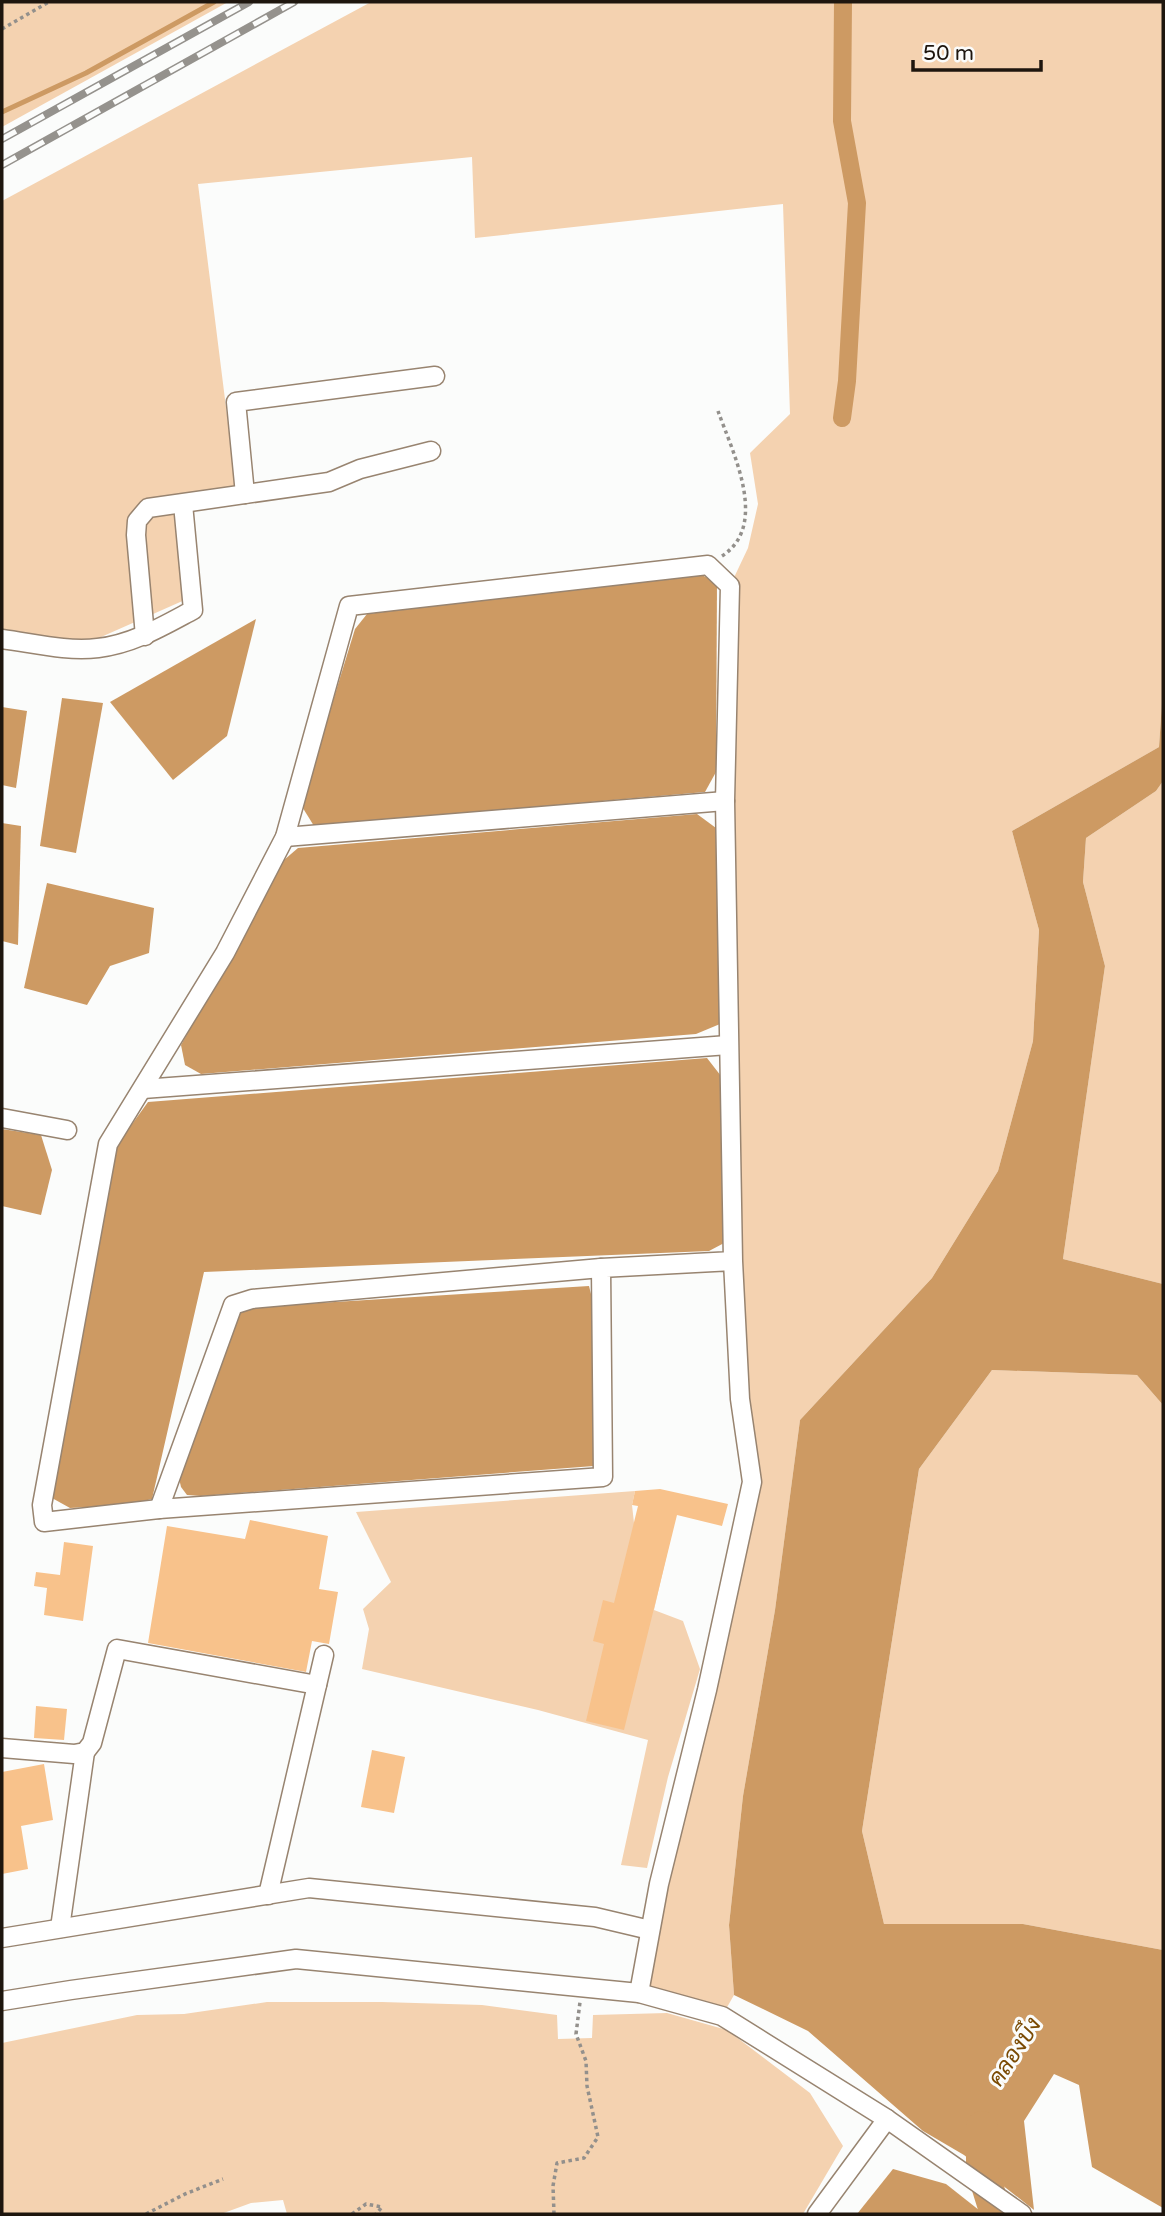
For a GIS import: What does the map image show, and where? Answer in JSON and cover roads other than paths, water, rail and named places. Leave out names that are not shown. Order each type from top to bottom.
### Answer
[{"type":"street","points":[[245,494],[236,402],[435,376]]},
{"type":"street","points":[[145,636],[137,521],[148,508],[328,482],[360,470],[431,451]]},
{"type":"street","points":[[2,639],[79,649],[117,645],[145,636],[193,610],[183,504]]},
{"type":"street","points":[[601,1268],[604,1477],[159,1508],[44,1522],[42,1505],[108,1144],[225,953],[285,837],[349,606],[708,565],[730,586],[725,801],[733,1261],[740,1399],[752,1482],[707,1690],[659,1884],[639,1993]]},
{"type":"street","points":[[285,837],[725,801]]},
{"type":"street","points":[[143,1089],[728,1045]]},
{"type":"street","points":[[2,1118],[67,1130]]},
{"type":"street","points":[[159,1508],[233,1305],[252,1299],[601,1268],[733,1261]]},
{"type":"street","points":[[60,1928],[85,1752],[92,1744],[117,1649],[317,1685]]},
{"type":"street","points":[[268,1895],[324,1654]]},
{"type":"street","points":[[2,1748],[74,1754],[85,1752]]},
{"type":"street","points":[[2,1938],[309,1888],[595,1917],[650,1930]]},
{"type":"street","points":[[2,2001],[296,1959],[639,1993],[722,2016],[887,2119],[1022,2214]]},
{"type":"street","points":[[817,2214],[887,2119]]},
{"type":"water","points":[[700,574],[717,583],[716,772],[705,792],[314,826],[301,805],[355,629],[367,614]]},
{"type":"water","points":[[256,619],[227,736],[173,780],[110,702]]},
{"type":"water","points":[[1163,688],[1163,781],[1156,791],[1086,838],[1083,882],[1105,966],[1063,1259],[1163,1284],[1163,1405],[1137,1375],[992,1370],[919,1469],[862,1831],[884,1924],[1023,1924],[1163,1950],[1163,2208],[1092,2167],[1079,2085],[1054,2074],[1024,2121],[1034,2210],[964,2155],[923,2131],[808,2031],[734,1995],[729,1925],[743,1796],[775,1610],[800,1420],[932,1278],[998,1171],[1033,1041],[1039,930],[1012,831],[1159,747]]},
{"type":"water","points":[[62,698],[103,703],[76,853],[40,846]]},
{"type":"water","points":[[2,707],[27,711],[16,788],[2,785]]},
{"type":"water","points":[[697,814],[716,828],[720,1024],[696,1034],[201,1074],[185,1065],[181,1045],[284,860],[298,848]]},
{"type":"water","points":[[2,823],[21,826],[18,945],[2,941]]},
{"type":"water","points":[[47,883],[154,908],[149,953],[110,966],[87,1005],[24,988]]},
{"type":"water","points":[[707,1058],[721,1076],[726,1242],[709,1251],[204,1272],[152,1499],[127,1505],[70,1508],[52,1498],[114,1149],[148,1102]]},
{"type":"water","points":[[2,1129],[41,1135],[52,1170],[41,1215],[2,1206]]},
{"type":"water","points":[[589,1286],[592,1298],[594,1466],[201,1496],[187,1495],[181,1487],[178,1474],[238,1314],[255,1307]]},
{"type":"water","points":[[893,2169],[946,2184],[984,2214],[857,2214]]},
{"type":"waterway","points":[[2,112],[86,73],[214,2]]},
{"type":"waterway","points":[[842,418],[847,381],[857,203],[842,121],[843,2]]},
{"type":"waterway","name":"คลองบึง","points":[[982,2127],[982,2169],[996,2214]]},
{"type":"railway","points":[[2,139],[249,2]]},
{"type":"railway","points":[[2,165],[294,2]]}]
